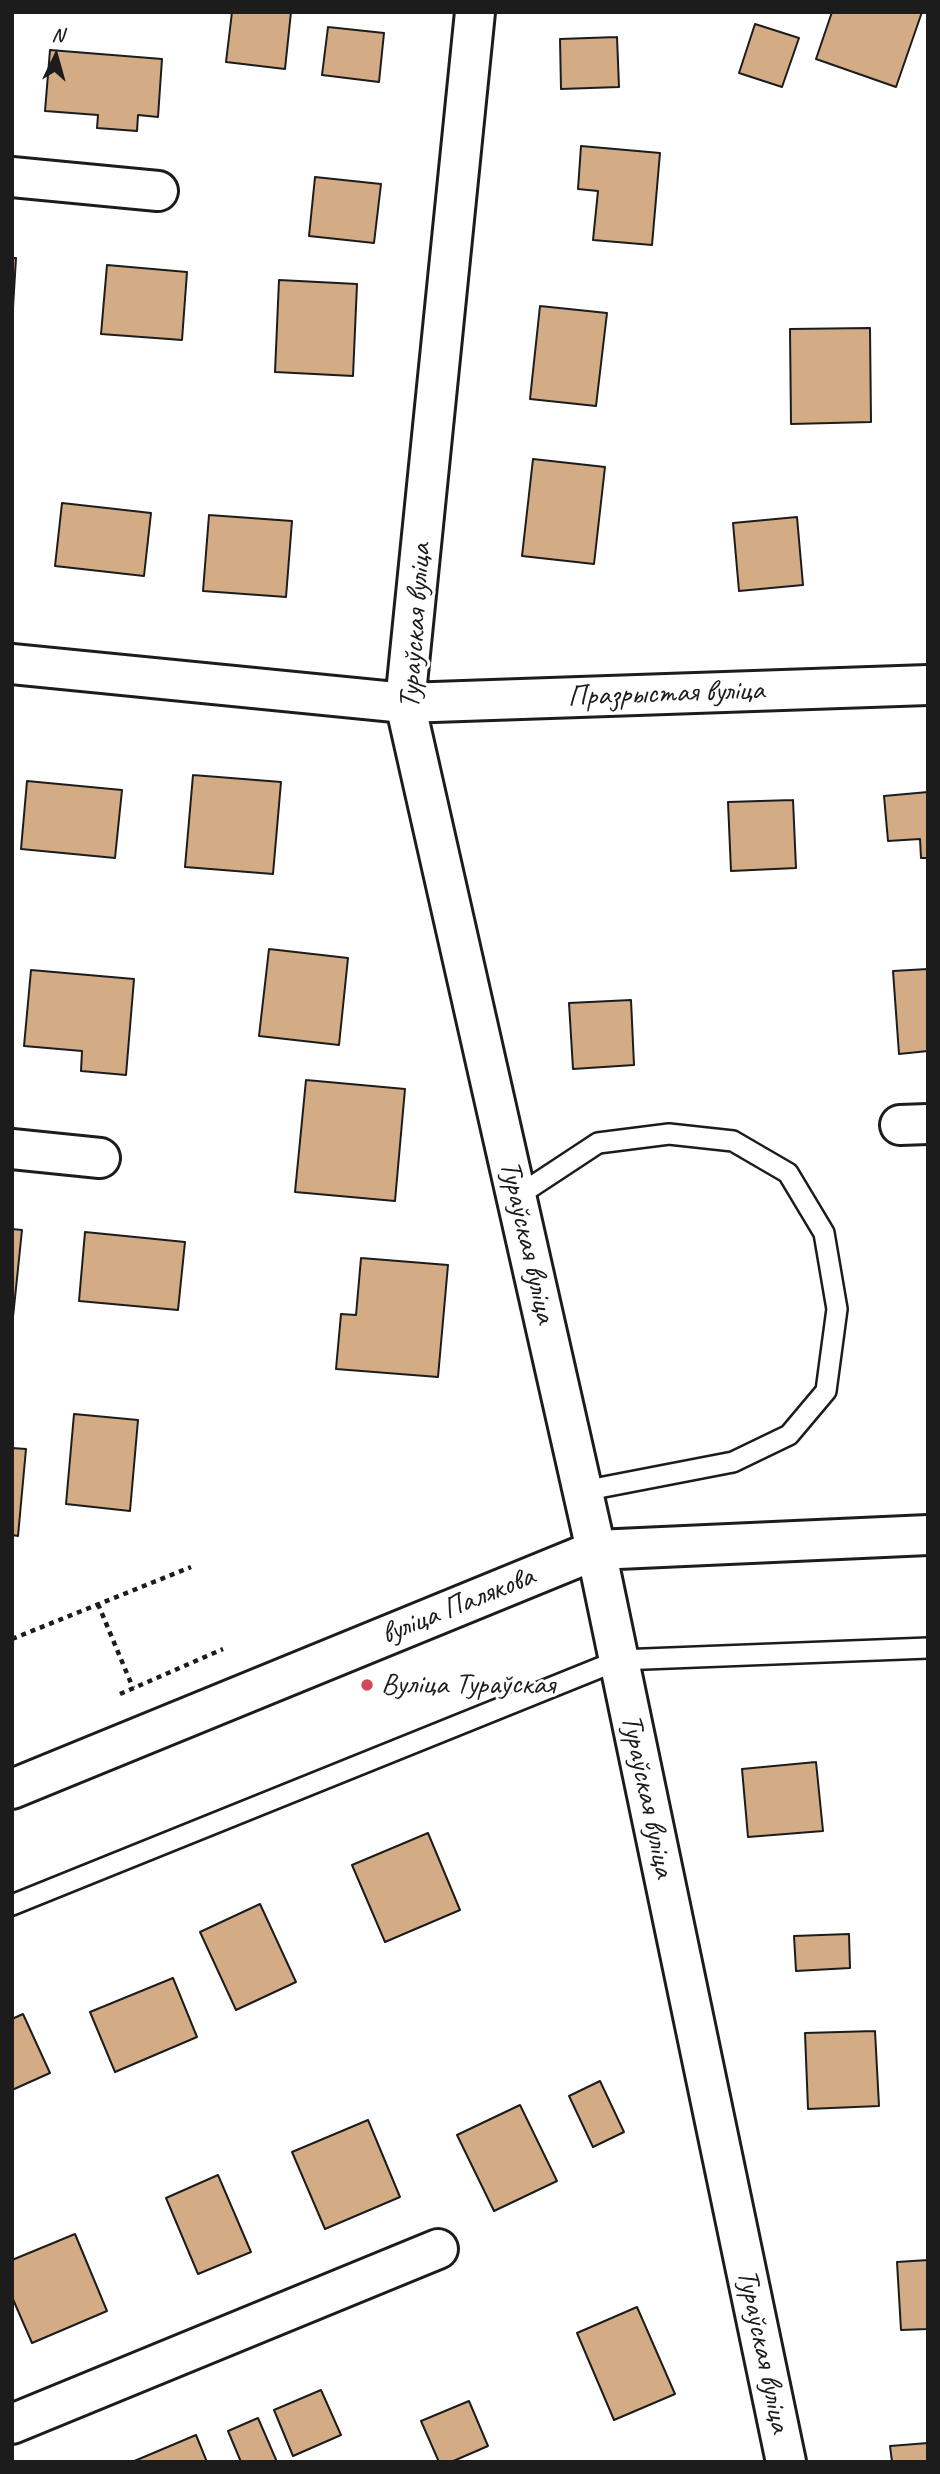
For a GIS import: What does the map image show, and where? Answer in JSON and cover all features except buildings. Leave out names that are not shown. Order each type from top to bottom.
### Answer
[{"type":"street","name":"Тураўская вуліца","points":[[475,12],[405,703],[596,1549],[786,2462]]},
{"type":"street","points":[[12,177],[158,191]]},
{"type":"street","name":"Празрыстая вуліца","points":[[12,664],[405,703],[928,685]]},
{"type":"street","points":[[12,1149],[100,1158]]},
{"type":"street","name":"вуліца Палякова","points":[[12,1789],[596,1549],[928,1535]]},
{"type":"street","points":[[12,2424],[438,2249]]},
{"type":"lane","points":[[516,1197],[598,1143],[670,1134],[733,1141],[788,1173],[824,1234],[837,1309],[826,1391],[789,1435],[733,1462],[583,1491]]},
{"type":"lane","points":[[12,1905],[619,1660],[928,1648]]},
{"type":"path","points":[[12,1639],[191,1567]]},
{"type":"path","points":[[98,1604],[132,1688]]},
{"type":"path","points":[[120,1694],[223,1649]]},
{"type":"place","name":"Вуліца Тураўская","points":[[367,1685]]}]
